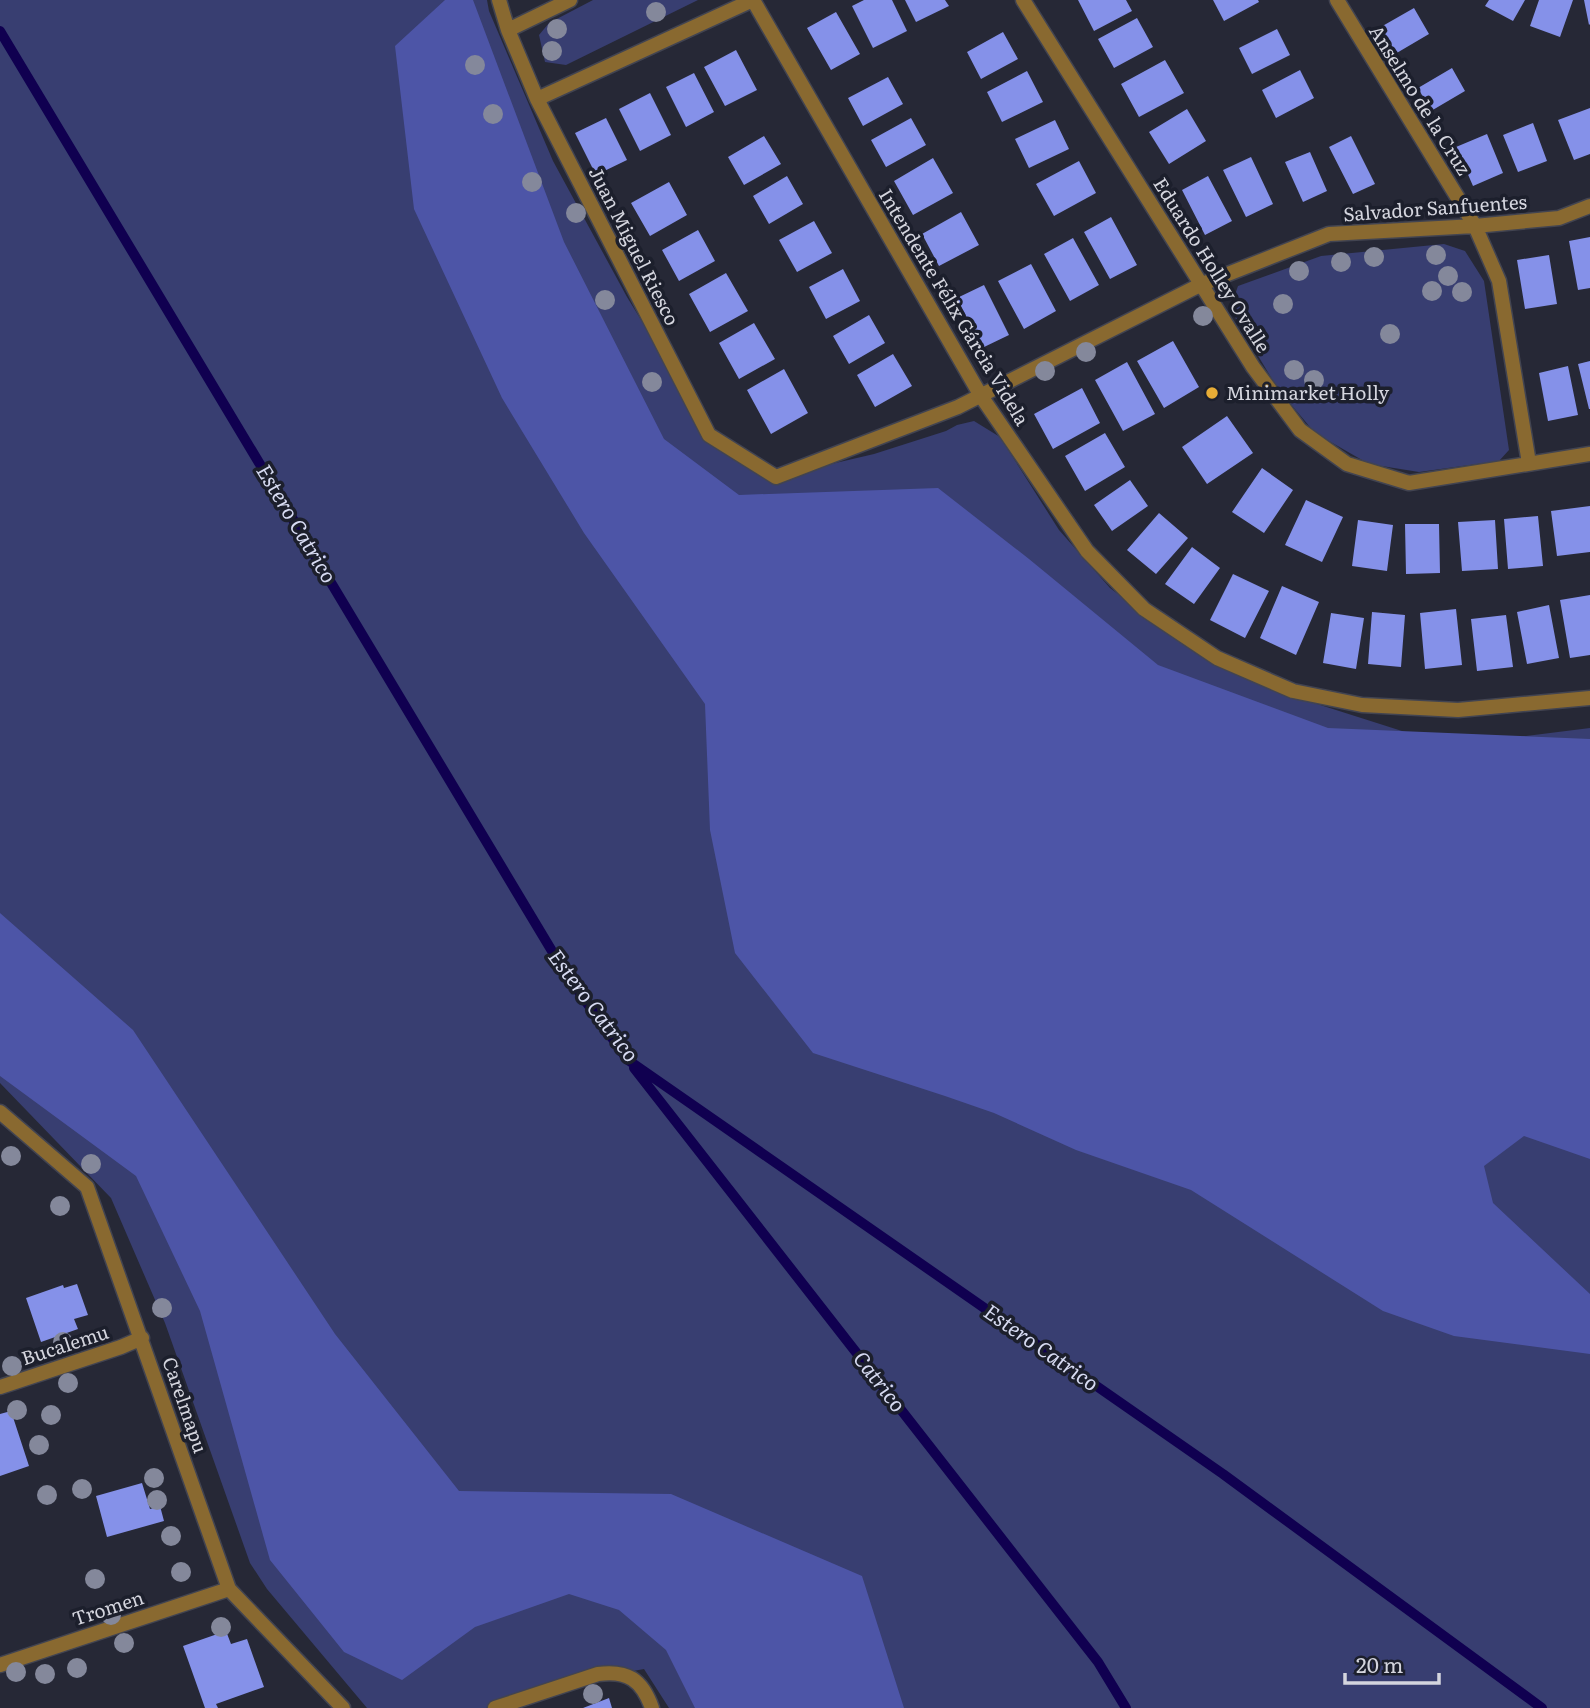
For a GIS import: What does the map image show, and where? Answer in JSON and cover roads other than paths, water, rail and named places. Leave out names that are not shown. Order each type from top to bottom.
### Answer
[{"type":"street","name":"Juan Miguel Riesco","points":[[499,0],[508,30],[537,99],[709,435],[776,477]]},
{"type":"street","points":[[508,30],[570,0]]},
{"type":"street","points":[[537,99],[753,0]]},
{"type":"street","name":"Intendente Félix Gárcia Videla","points":[[753,0],[981,396],[1087,551],[1144,609],[1217,658],[1293,691],[1362,705],[1458,710],[1590,698]]},
{"type":"street","name":"Eduardo Holley Ovalle","points":[[1023,0],[1200,285],[1253,367],[1300,430],[1347,464],[1409,482],[1590,454]]},
{"type":"street","name":"Anselmo de la Cruz","points":[[1336,0],[1475,226],[1499,281],[1529,463]]},
{"type":"street","name":"Salvador Sanfuentes","points":[[776,477],[958,407],[1200,285],[1329,234],[1475,226],[1559,218],[1590,206]]},
{"type":"street","name":"Carelmapu","points":[[1,1114],[87,1187],[229,1589],[343,1708]]},
{"type":"street","name":"Bucalemu","points":[[0,1387],[142,1338]]},
{"type":"street","name":"Tromen","points":[[0,1665],[229,1589]]},
{"type":"street","points":[[495,1708],[607,1672],[634,1679],[647,1694],[652,1708]]},
{"type":"waterway","name":"Estero Catrico","points":[[0,31],[564,971],[628,1060],[1223,1474],[1542,1708]]},
{"type":"waterway","name":"Catrico","points":[[634,1068],[1098,1662],[1126,1708]]},
{"type":"place","name":"Minimarket Holly","points":[[1212,393]]}]
